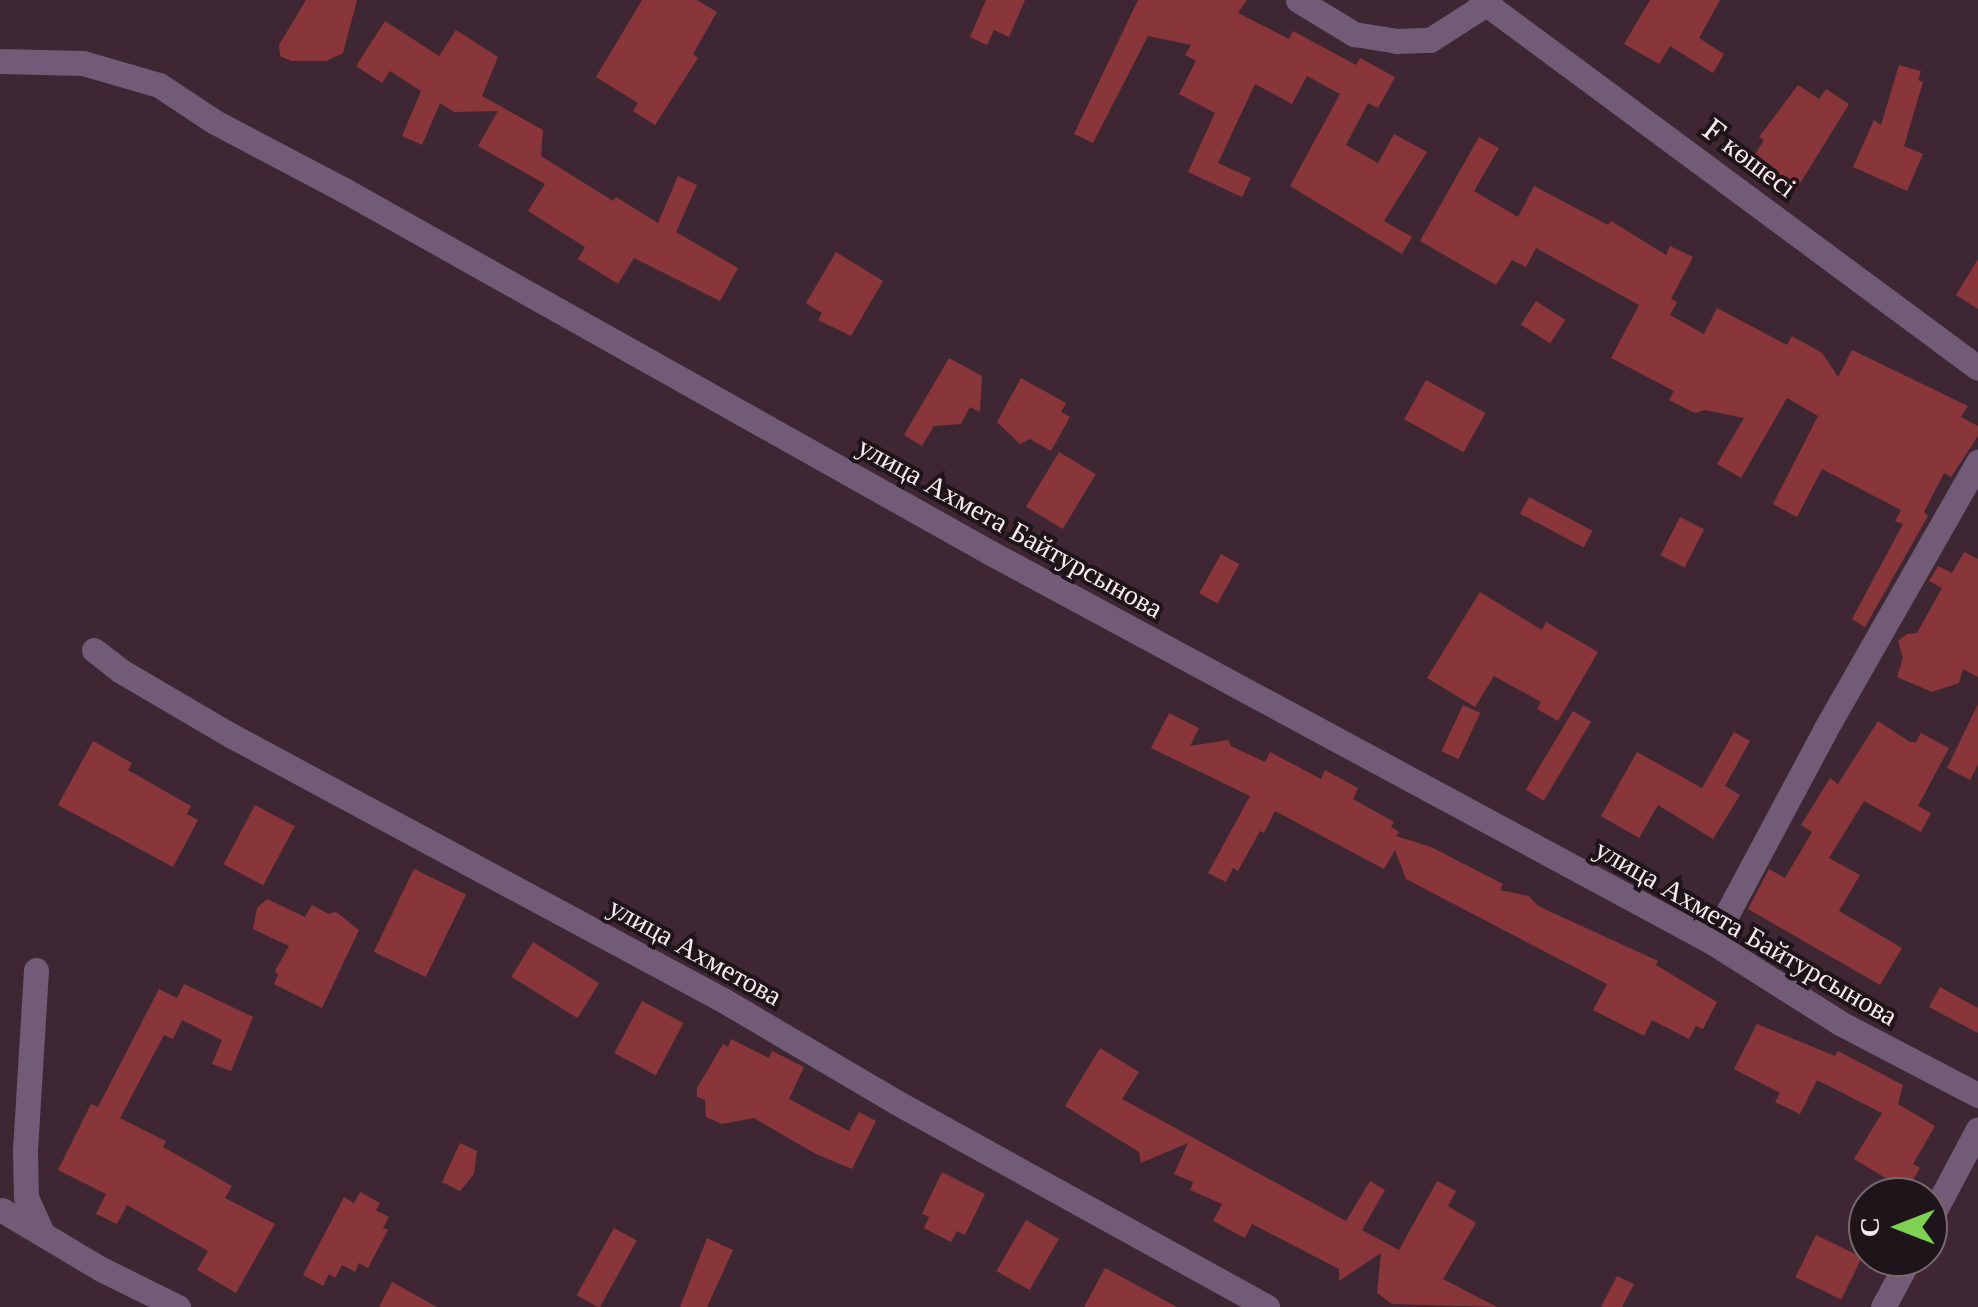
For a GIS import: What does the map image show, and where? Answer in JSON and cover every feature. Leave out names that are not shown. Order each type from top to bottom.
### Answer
[{"type":"street","points":[[1298,0],[1354,34],[1396,41],[1430,40],[1484,2]]},
{"type":"street","name":"F көшесі","points":[[1484,2],[1978,368]]},
{"type":"street","name":"улица Ахмета Байтурсынова","points":[[0,60],[84,63],[158,85],[215,122],[344,190],[989,552],[1712,942],[1840,1023],[1978,1095]]},
{"type":"street","points":[[1712,942],[1770,829],[1978,462]]},
{"type":"street","name":"улица Ахметова","points":[[94,650],[121,672],[250,746],[723,1000],[896,1102],[1268,1307]]},
{"type":"street","points":[[36,970],[25,1151],[26,1196],[41,1230]]},
{"type":"street","points":[[1948,1186],[1978,1129]]},
{"type":"street","points":[[2,1210],[102,1269],[178,1307]]},
{"type":"street","points":[[1882,1307],[1899,1277]]},
{"type":"building","points":[[306,0],[357,0],[343,53],[326,61],[292,61],[280,56],[279,45]]},
{"type":"building","points":[[642,0],[697,0],[717,12],[693,54],[698,58],[655,125],[633,111],[638,103],[596,77]]},
{"type":"building","points":[[986,0],[1025,0],[1009,37],[994,30],[987,45],[970,37]]},
{"type":"building","points":[[1138,0],[1247,0],[1238,13],[1289,39],[1293,31],[1356,65],[1360,58],[1395,77],[1378,108],[1368,103],[1346,145],[1378,163],[1394,134],[1427,152],[1384,221],[1412,237],[1402,254],[1290,186],[1340,94],[1307,76],[1292,104],[1255,84],[1218,163],[1251,178],[1242,197],[1188,172],[1215,113],[1179,94],[1196,61],[1185,55],[1191,45],[1148,36],[1093,143],[1074,134]]},
{"type":"building","points":[[1650,0],[1720,0],[1699,38],[1724,54],[1713,73],[1670,46],[1659,64],[1624,44]]},
{"type":"building","points":[[385,21],[439,56],[456,30],[498,57],[482,96],[543,130],[541,156],[613,201],[616,197],[658,223],[678,176],[697,185],[676,232],[738,268],[720,301],[634,258],[618,284],[578,259],[585,247],[528,211],[545,184],[478,146],[498,111],[454,112],[440,103],[422,145],[402,136],[421,91],[390,71],[382,83],[356,66]]},
{"type":"building","points":[[1899,65],[1921,71],[1918,80],[1923,82],[1904,146],[1923,154],[1907,191],[1853,167],[1874,120],[1881,125]]},
{"type":"building","points":[[1798,85],[1819,99],[1826,89],[1849,104],[1796,190],[1751,161],[1764,140],[1759,137]]},
{"type":"building","points":[[1479,137],[1499,148],[1474,191],[1518,217],[1534,186],[1608,225],[1611,221],[1666,255],[1670,246],[1693,257],[1671,299],[1677,302],[1670,315],[1704,334],[1717,308],[1787,345],[1792,336],[1822,353],[1838,377],[1852,350],[1968,406],[1961,417],[1978,426],[1978,436],[1951,477],[1944,473],[1924,512],[1928,516],[1865,627],[1852,619],[1903,524],[1895,521],[1901,510],[1822,469],[1797,517],[1773,504],[1818,416],[1787,398],[1741,478],[1717,464],[1744,418],[1705,410],[1695,413],[1669,400],[1674,391],[1611,358],[1639,305],[1536,248],[1526,267],[1512,260],[1496,285],[1420,241]]},
{"type":"building","points":[[836,252],[883,281],[851,336],[818,320],[822,313],[806,303]]},
{"type":"building","points":[[1978,259],[1978,309],[1956,295]]},
{"type":"building","points":[[1536,301],[1565,320],[1550,344],[1521,324]]},
{"type":"building","points":[[949,358],[982,376],[980,412],[970,407],[961,424],[934,426],[922,446],[904,435]]},
{"type":"building","points":[[1021,378],[1066,403],[1061,412],[1070,417],[1051,451],[1030,439],[1020,444],[997,422]]},
{"type":"building","points":[[1426,380],[1485,413],[1464,452],[1404,419]]},
{"type":"building","points":[[1059,452],[1096,474],[1063,529],[1026,507]]},
{"type":"building","points":[[1529,497],[1593,531],[1584,548],[1520,514]]},
{"type":"building","points":[[1680,517],[1704,529],[1685,568],[1660,555]]},
{"type":"building","points":[[1964,552],[1978,559],[1978,677],[1963,669],[1959,683],[1932,692],[1897,677],[1903,658],[1898,641],[1917,633],[1942,588],[1929,581],[1938,566],[1952,573]]},
{"type":"building","points":[[1221,554],[1239,564],[1218,604],[1199,593]]},
{"type":"building","points":[[1480,592],[1542,630],[1546,622],[1598,652],[1558,721],[1537,709],[1541,702],[1494,676],[1475,707],[1427,678]]},
{"type":"building","points":[[1978,704],[1978,765],[1970,780],[1947,768]]},
{"type":"building","points":[[1463,705],[1480,713],[1459,759],[1441,751]]},
{"type":"building","points":[[1573,711],[1591,722],[1544,801],[1526,790]]},
{"type":"building","points":[[1169,713],[1199,728],[1190,746],[1228,740],[1231,746],[1265,762],[1270,752],[1321,779],[1325,770],[1358,788],[1353,799],[1394,822],[1391,827],[1399,832],[1396,836],[1431,847],[1503,884],[1500,890],[1529,896],[1538,906],[1658,961],[1656,965],[1717,1002],[1703,1029],[1696,1026],[1689,1039],[1652,1020],[1644,1036],[1593,1010],[1607,984],[1406,879],[1395,850],[1384,869],[1275,811],[1238,871],[1233,868],[1226,882],[1208,873],[1250,796],[1151,748]]},
{"type":"building","points":[[1878,721],[1910,742],[1916,742],[1921,733],[1949,748],[1918,806],[1931,813],[1921,832],[1864,801],[1829,858],[1860,875],[1839,911],[1902,948],[1880,985],[1748,909],[1769,869],[1785,878],[1812,832],[1801,825],[1830,778],[1838,784]]},
{"type":"building","points":[[1734,732],[1750,741],[1725,786],[1740,795],[1713,839],[1658,805],[1639,838],[1601,816],[1637,752],[1702,788]]},
{"type":"building","points":[[93,741],[132,763],[128,770],[191,806],[187,814],[198,820],[173,867],[58,805]]},
{"type":"building","points":[[255,805],[295,826],[263,885],[224,864]]},
{"type":"building","points":[[414,869],[466,894],[426,977],[374,952]]},
{"type":"building","points":[[267,899],[305,917],[312,905],[329,914],[336,912],[359,930],[322,1008],[274,984],[278,975],[275,971],[289,946],[253,929],[257,908]]},
{"type":"building","points":[[533,942],[599,983],[577,1018],[511,977]]},
{"type":"building","points":[[184,984],[253,1017],[231,1071],[212,1064],[222,1040],[182,1020],[173,1039],[164,1035],[120,1118],[166,1141],[163,1147],[232,1186],[225,1198],[275,1224],[236,1293],[197,1270],[208,1251],[127,1205],[117,1224],[96,1214],[106,1194],[58,1170],[91,1104],[98,1107],[159,989],[177,998]]},
{"type":"building","points":[[1940,987],[1978,1008],[1978,1033],[1929,1007]]},
{"type":"building","points":[[642,1001],[683,1023],[656,1075],[614,1053]]},
{"type":"building","points":[[1757,1024],[1835,1056],[1838,1051],[1903,1085],[1898,1104],[1935,1126],[1913,1164],[1920,1168],[1915,1177],[1884,1177],[1854,1159],[1882,1113],[1817,1080],[1800,1114],[1775,1102],[1780,1093],[1734,1069]]},
{"type":"building","points":[[731,1039],[769,1058],[772,1051],[804,1067],[789,1099],[849,1131],[859,1112],[876,1121],[852,1169],[816,1154],[754,1118],[722,1124],[706,1117],[705,1100],[697,1097],[697,1088],[723,1044],[728,1047]]},
{"type":"building","points":[[1100,1048],[1139,1072],[1122,1099],[1346,1221],[1370,1181],[1385,1190],[1362,1230],[1399,1250],[1437,1181],[1456,1191],[1448,1206],[1476,1223],[1443,1279],[1497,1307],[1392,1304],[1377,1293],[1381,1253],[1339,1281],[1339,1269],[1252,1224],[1245,1238],[1213,1221],[1222,1204],[1190,1190],[1193,1182],[1174,1174],[1188,1143],[1141,1163],[1139,1152],[1065,1106]]},
{"type":"building","points":[[460,1143],[477,1151],[474,1174],[460,1191],[442,1182]]},
{"type":"building","points":[[942,1172],[985,1194],[965,1235],[957,1231],[951,1242],[924,1228],[929,1217],[922,1214]]},
{"type":"building","points":[[360,1192],[380,1203],[376,1210],[389,1217],[383,1228],[388,1230],[368,1268],[359,1263],[355,1272],[342,1265],[335,1278],[329,1274],[323,1286],[303,1275],[344,1197],[354,1203]]},
{"type":"building","points":[[1026,1220],[1059,1239],[1029,1290],[996,1271]]},
{"type":"building","points":[[614,1228],[637,1241],[600,1307],[577,1295]]},
{"type":"building","points":[[1816,1235],[1848,1251],[1848,1277],[1852,1277],[1841,1300],[1795,1277]]},
{"type":"building","points":[[707,1238],[733,1250],[707,1307],[680,1307]]},
{"type":"building","points":[[1105,1268],[1177,1307],[1084,1307]]},
{"type":"building","points":[[1617,1276],[1634,1284],[1622,1307],[1601,1307]]},
{"type":"building","points":[[392,1282],[437,1307],[379,1307]]}]
